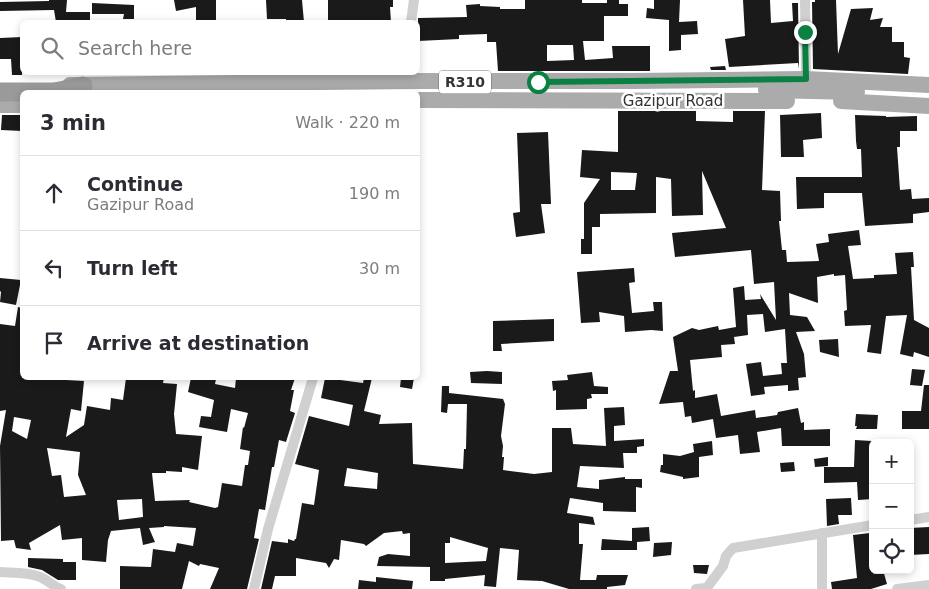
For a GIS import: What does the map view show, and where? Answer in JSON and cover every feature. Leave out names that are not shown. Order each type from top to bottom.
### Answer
[{"type":"highway","points":[[65,90],[83,86]]},
{"type":"highway","points":[[0,92],[20,92]]},
{"type":"highway","points":[[0,99],[20,99]]},
{"type":"main road","name":"Gazipur Road","points":[[0,83],[83,86],[401,77],[634,81],[806,79],[929,85]]},
{"type":"main road","points":[[326,90],[682,89],[929,95]]},
{"type":"main road","name":"Gazipur Road","points":[[420,100],[838,101],[929,106]]},
{"type":"main road","points":[[0,105],[20,105]]},
{"type":"street","points":[[410,20],[414,0]]},
{"type":"street","points":[[805,0],[806,79]]},
{"type":"street","points":[[254,589],[268,530],[312,380]]},
{"type":"street","points":[[914,519],[929,517]]},
{"type":"street","points":[[696,589],[706,589],[718,574],[726,556],[733,548],[869,526]]},
{"type":"street","points":[[822,533],[822,589]]},
{"type":"street","points":[[0,572],[30,574],[44,579],[61,589]]},
{"type":"street","points":[[897,589],[929,585]]},
{"type":"building","points":[[67,0],[66,12],[90,12],[90,20],[56,20],[54,10],[0,11],[0,2]]},
{"type":"building","points":[[174,0],[216,0],[216,20],[196,20],[196,7],[176,11]]},
{"type":"building","points":[[266,0],[302,0],[304,20],[267,19]]},
{"type":"building","points":[[328,0],[393,0],[393,7],[390,7],[391,20],[328,20]]},
{"type":"building","points":[[525,0],[582,0],[582,3],[607,3],[607,0],[619,0],[619,4],[628,4],[628,16],[604,16],[604,41],[583,41],[585,60],[613,58],[612,46],[650,46],[650,71],[498,71],[496,42],[487,42],[487,34],[459,35],[459,39],[420,41],[420,20],[418,18],[467,17],[466,5],[480,4],[480,6],[500,7],[500,9],[525,9]],"holes":[[[547,45],[573,45],[574,60],[547,61]]]},
{"type":"building","points":[[654,0],[680,0],[679,22],[697,21],[698,34],[681,35],[681,50],[669,51],[669,20],[646,18],[647,8],[654,9]]},
{"type":"building","points":[[743,0],[770,0],[771,23],[793,21],[792,3],[798,3],[799,69],[798,63],[729,67],[725,39],[745,36]]},
{"type":"building","points":[[815,0],[836,0],[838,54],[851,9],[873,8],[870,20],[883,18],[880,27],[892,27],[892,42],[904,42],[904,57],[910,58],[908,74],[813,69],[812,2],[815,2]]},
{"type":"building","points":[[92,3],[134,5],[134,19],[123,19],[124,14],[92,14]]},
{"type":"building","points":[[20,37],[20,75],[12,75],[11,59],[0,59],[0,38]]},
{"type":"building","points":[[725,66],[726,70],[711,70],[710,67]]},
{"type":"building","points":[[618,111],[696,111],[696,121],[733,122],[733,111],[765,111],[762,190],[780,191],[781,221],[779,221],[782,250],[786,250],[787,262],[819,261],[816,244],[829,242],[828,234],[859,230],[861,245],[848,246],[853,279],[874,278],[874,275],[897,274],[895,253],[913,252],[914,267],[911,267],[914,320],[929,328],[929,357],[914,352],[913,357],[900,354],[907,315],[886,316],[881,354],[867,352],[871,325],[845,326],[844,311],[847,310],[845,275],[834,276],[834,274],[817,277],[818,303],[789,293],[790,315],[807,317],[815,331],[796,332],[804,354],[806,377],[798,378],[799,390],[788,391],[788,385],[764,387],[765,394],[751,396],[746,364],[761,362],[763,376],[782,374],[781,363],[787,363],[785,329],[765,332],[763,314],[747,315],[748,335],[734,337],[735,344],[721,345],[722,357],[690,360],[695,398],[717,394],[721,416],[755,410],[756,418],[777,415],[778,412],[798,408],[801,423],[804,422],[804,430],[830,429],[830,446],[782,446],[781,428],[757,432],[760,452],[740,454],[738,435],[716,438],[713,419],[692,423],[691,416],[685,417],[683,402],[659,404],[670,371],[678,371],[673,337],[692,328],[699,330],[718,326],[719,330],[736,327],[733,288],[744,286],[745,300],[761,299],[760,294],[776,320],[774,282],[754,284],[751,250],[675,257],[672,233],[726,228],[702,171],[703,215],[672,216],[671,179],[656,177],[656,213],[600,214],[600,227],[592,227],[592,254],[581,254],[581,239],[584,239],[584,203],[600,179],[580,177],[582,150],[618,152]],"holes":[[[611,172],[637,173],[635,190],[611,190]]]},
{"type":"building","points":[[821,113],[822,138],[803,140],[804,157],[781,157],[780,115]]},
{"type":"building","points":[[2,115],[20,115],[20,131],[1,130]]},
{"type":"building","points":[[855,115],[917,116],[917,131],[900,131],[900,147],[897,147],[900,190],[911,189],[912,199],[929,198],[929,212],[913,214],[913,223],[865,226],[862,193],[824,193],[824,208],[797,209],[796,177],[862,177],[861,149],[857,149]]},
{"type":"building","points":[[548,132],[551,204],[541,204],[545,233],[516,237],[513,213],[520,212],[517,133]]},
{"type":"building","points":[[634,268],[635,282],[629,283],[632,313],[654,311],[653,302],[662,302],[663,331],[625,332],[624,316],[599,312],[600,322],[581,323],[577,272]]},
{"type":"building","points":[[0,278],[20,280],[16,305],[0,302]]},
{"type":"building","points":[[18,307],[20,308],[20,380],[84,381],[81,411],[71,409],[66,437],[84,425],[87,406],[110,410],[111,398],[123,400],[126,380],[164,380],[163,383],[177,384],[174,414],[176,434],[202,436],[198,470],[182,467],[182,472],[166,471],[166,473],[152,473],[155,501],[190,500],[189,502],[215,508],[218,507],[222,483],[242,486],[245,465],[248,465],[250,451],[240,449],[243,427],[248,413],[231,409],[227,432],[199,427],[201,416],[211,417],[214,400],[188,392],[191,380],[216,380],[215,384],[235,388],[236,380],[294,380],[291,390],[294,390],[290,411],[295,413],[286,442],[279,440],[274,467],[272,467],[265,510],[259,509],[254,538],[259,539],[247,589],[210,589],[219,568],[200,564],[199,566],[189,561],[182,589],[120,589],[120,566],[151,567],[153,549],[175,552],[177,543],[193,546],[196,528],[164,526],[149,528],[155,542],[143,545],[140,528],[111,531],[108,540],[106,562],[82,560],[82,538],[62,540],[60,525],[29,543],[31,550],[16,548],[14,540],[1,541],[0,446],[6,410],[0,411],[0,324],[15,326]],"holes":[[[14,417],[31,420],[27,439],[12,431]],[[47,448],[80,452],[78,475],[86,495],[64,497],[61,475],[52,476]],[[142,499],[143,517],[119,520],[117,500]]]},
{"type":"building","points":[[554,319],[554,341],[501,344],[502,351],[493,351],[493,321]]},
{"type":"building","points":[[838,339],[839,357],[820,352],[819,340]]},
{"type":"building","points":[[912,369],[925,370],[922,386],[910,385]]},
{"type":"building","points":[[470,372],[502,372],[502,384],[471,383]]},
{"type":"building","points":[[592,372],[594,386],[608,387],[608,394],[591,394],[592,398],[587,399],[587,409],[556,410],[556,390],[553,391],[552,381],[568,380],[567,375]]},
{"type":"building","points":[[325,380],[363,383],[364,380],[372,380],[364,411],[381,415],[379,424],[412,423],[413,464],[463,469],[464,449],[466,449],[467,404],[448,404],[447,413],[441,412],[442,386],[449,386],[449,393],[503,399],[505,404],[501,436],[503,446],[502,457],[504,457],[503,470],[534,474],[552,472],[552,428],[571,428],[573,444],[606,446],[604,408],[624,407],[625,425],[614,426],[614,441],[644,439],[644,446],[637,447],[637,453],[623,453],[624,468],[580,466],[577,487],[599,489],[599,480],[625,477],[625,479],[642,479],[642,488],[636,487],[636,512],[603,511],[603,503],[570,498],[567,513],[593,517],[595,525],[579,523],[579,544],[583,544],[580,580],[596,580],[597,575],[628,575],[625,585],[607,587],[607,589],[569,589],[542,581],[517,580],[519,550],[500,548],[496,587],[484,586],[485,575],[445,579],[445,581],[430,581],[430,567],[377,566],[379,557],[388,554],[410,556],[410,533],[403,534],[402,531],[384,533],[366,546],[341,540],[339,560],[334,559],[329,568],[326,563],[296,558],[296,576],[275,576],[272,589],[261,589],[272,541],[288,543],[288,539],[294,541],[296,539],[302,503],[314,505],[319,470],[295,464],[309,416],[349,426],[353,405],[321,398]],"holes":[[[347,468],[378,473],[377,489],[344,486]],[[450,537],[488,548],[486,561],[445,563],[445,543],[450,543]]]},
{"type":"building","points":[[401,380],[414,380],[412,389],[400,387]]},
{"type":"building","points":[[924,385],[929,385],[929,429],[902,429],[902,411],[921,411]]},
{"type":"building","points":[[856,414],[878,415],[877,429],[856,429]]},
{"type":"building","points":[[855,440],[869,441],[869,499],[858,500],[857,482],[824,483],[824,467],[854,467]]},
{"type":"building","points":[[712,441],[713,455],[699,457],[699,477],[683,479],[683,477],[660,472],[661,465],[663,465],[663,454],[680,456],[694,452],[693,444]]},
{"type":"building","points":[[828,457],[828,466],[815,467],[814,459]]},
{"type":"building","points":[[794,462],[795,471],[781,472],[780,463]]},
{"type":"building","points":[[851,498],[852,515],[838,515],[839,524],[827,526],[826,499]]},
{"type":"building","points":[[649,527],[650,541],[637,542],[637,550],[601,550],[602,539],[632,541],[632,528]]},
{"type":"building","points":[[929,527],[929,554],[914,555],[914,528]]},
{"type":"building","points":[[869,533],[869,574],[884,574],[887,584],[871,589],[832,589],[831,582],[857,578],[853,535]]},
{"type":"building","points":[[672,542],[671,555],[653,557],[654,543]]},
{"type":"building","points":[[28,558],[63,559],[63,562],[76,562],[76,580],[58,580],[42,570],[28,567]]},
{"type":"building","points":[[693,565],[709,565],[707,574],[694,573]]},
{"type":"building","points":[[376,577],[413,581],[412,589],[358,589],[359,580],[376,582]]},
{"type":"route","points":[[538,82],[806,79],[805,32]]}]
